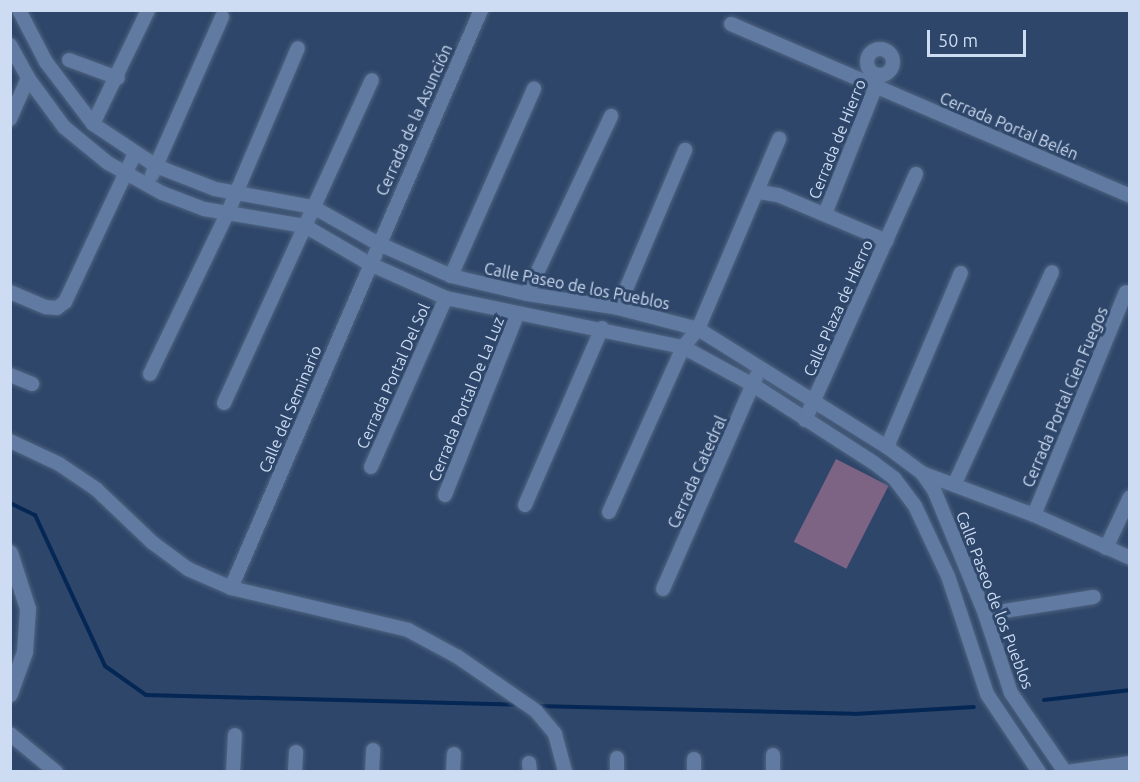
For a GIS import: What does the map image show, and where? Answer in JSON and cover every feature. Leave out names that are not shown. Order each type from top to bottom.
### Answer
[{"type":"street","name":"Calle Paseo de los Pueblos","points":[[19,10],[46,62],[93,124],[156,166],[184,179],[313,207],[378,243],[451,276],[527,294],[618,308],[698,329],[887,447],[922,473],[934,490],[985,614],[998,660],[1011,693],[1066,771]]},
{"type":"street","points":[[93,124],[118,78],[148,10]]},
{"type":"street","name":"Cerrada de la Asunción","points":[[378,243],[481,10]]},
{"type":"street","points":[[148,185],[222,17]]},
{"type":"street","name":"Cerrada Portal Belén","points":[[731,24],[878,81],[1130,196]]},
{"type":"street","points":[[10,45],[28,78],[64,127],[88,150],[127,175],[204,208],[305,226],[370,264],[446,298],[517,315],[602,328],[683,347],[753,385],[874,463],[905,490],[948,576],[996,712],[1039,771]]},
{"type":"street","points":[[150,374],[228,212],[298,48]]},
{"type":"street","points":[[69,60],[118,78]]},
{"type":"street","points":[[10,119],[28,78]]},
{"type":"street","points":[[224,403],[372,80]]},
{"type":"street","name":"Cerrada de Hierro","points":[[825,214],[878,81]]},
{"type":"street","points":[[451,276],[534,89]]},
{"type":"street","points":[[527,294],[611,116]]},
{"type":"street","points":[[609,512],[683,347],[698,329],[759,192],[779,139]]},
{"type":"street","points":[[618,308],[685,150]]},
{"type":"street","points":[[10,292],[46,307],[57,308],[65,302],[127,175],[135,153]]},
{"type":"street","points":[[887,241],[916,174]]},
{"type":"street","name":"Calle Plaza de Hierro","points":[[759,192],[778,195],[887,241],[805,420]]},
{"type":"street","name":"Calle del Seminario","points":[[231,588],[378,243]]},
{"type":"street","points":[[955,483],[1052,272]]},
{"type":"street","points":[[887,447],[960,273]]},
{"type":"street","name":"Cerrada Portal Cien Fuegos","points":[[1034,515],[1126,292]]},
{"type":"street","name":"Cerrada Portal Del Sol","points":[[371,467],[446,298]]},
{"type":"street","name":"Cerrada Portal De La Luz","points":[[445,495],[517,315]]},
{"type":"street","points":[[525,505],[602,328]]},
{"type":"street","name":"Cerrada Catedral","points":[[663,589],[760,368]]},
{"type":"street","points":[[10,375],[32,384]]},
{"type":"street","points":[[10,441],[59,464],[96,489],[153,543],[188,569],[231,588],[408,630],[509,688],[536,711],[555,734],[565,771]]},
{"type":"street","points":[[922,473],[955,483],[1034,515],[1129,559]]},
{"type":"street","points":[[1106,548],[1130,497]]},
{"type":"street","points":[[10,553],[28,609],[25,652],[10,694]]},
{"type":"street","points":[[985,614],[1094,597]]},
{"type":"street","points":[[978,665],[998,660]]},
{"type":"street","points":[[10,734],[56,771]]},
{"type":"street","points":[[233,771],[235,735]]},
{"type":"street","points":[[372,771],[374,750]]},
{"type":"street","points":[[295,771],[296,752]]},
{"type":"street","points":[[453,771],[454,754]]},
{"type":"street","points":[[773,755],[773,771]]},
{"type":"street","points":[[1066,771],[1130,763]]},
{"type":"shaded area","points":[[836,459],[889,486],[846,569],[794,542]]},
{"type":"waterway","points":[[10,503],[35,515],[105,666],[146,695],[519,705]]},
{"type":"waterway","points":[[1044,700],[1130,690]]},
{"type":"waterway","points":[[536,706],[854,714],[974,707]]}]
